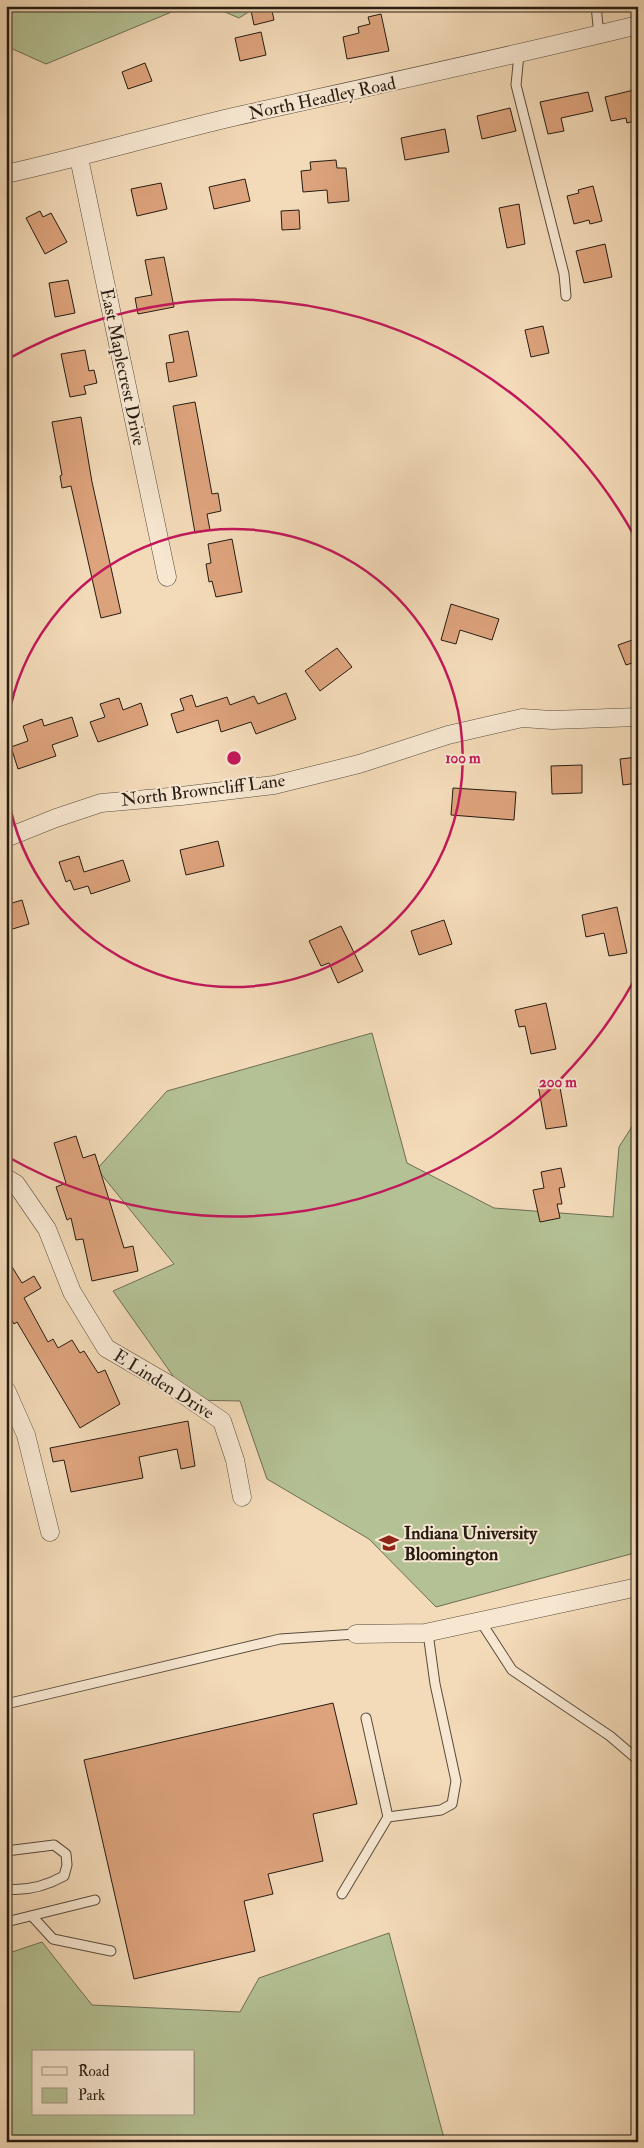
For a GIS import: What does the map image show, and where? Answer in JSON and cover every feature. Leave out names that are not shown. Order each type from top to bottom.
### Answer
[{"type":"street","name":"North Headley Road","points":[[6,174],[79,158],[233,118],[519,54],[638,25]]},
{"type":"street","name":"East Maplecrest Drive","points":[[79,158],[168,577]]},
{"type":"street","name":"North Browncliff Lane","points":[[6,838],[101,803],[274,785],[359,764],[448,735],[522,718],[552,720],[638,717]]},
{"type":"street","name":"E Linden Drive","points":[[6,1178],[16,1184],[47,1229],[72,1292],[106,1348],[168,1384],[222,1421],[235,1460],[242,1497]]},
{"type":"street","points":[[6,1390],[26,1435],[50,1532]]},
{"type":"street","points":[[356,1634],[428,1633],[638,1587]]},
{"type":"lane","points":[[596,6],[600,34]]},
{"type":"lane","points":[[519,54],[516,85],[564,274],[566,296]]},
{"type":"lane","points":[[481,1622],[512,1670],[610,1736],[638,1760]]},
{"type":"lane","points":[[388,1816],[441,1810],[452,1804],[456,1781],[435,1684],[428,1633]]},
{"type":"lane","points":[[6,1704],[280,1639],[356,1634]]},
{"type":"lane","points":[[342,1894],[388,1816],[366,1718]]},
{"type":"lane","points":[[6,1851],[54,1845],[66,1854],[67,1865],[64,1876],[52,1882],[20,1890],[6,1889]]},
{"type":"lane","points":[[6,1922],[95,1900]]},
{"type":"lane","points":[[32,1916],[53,1939],[111,1951]]},
{"type":"green space","points":[[26,6],[186,6],[46,64],[6,46],[6,12]]},
{"type":"green space","points":[[211,6],[258,6],[239,18]]},
{"type":"green space","points":[[372,1033],[407,1163],[494,1208],[613,1217],[619,1147],[638,1117],[638,1552],[436,1607],[369,1539],[267,1479],[240,1401],[190,1400],[113,1291],[174,1264],[97,1169],[167,1091]]},
{"type":"green space","points":[[389,1933],[445,2142],[6,2142],[6,1954],[42,1942],[92,2005],[240,2012],[259,1978]]},
{"type":"building","points":[[250,6],[271,6],[274,20],[254,25]]},
{"type":"building","points":[[381,14],[389,51],[347,59],[343,37],[359,33],[358,27],[370,24],[368,17]]},
{"type":"building","points":[[261,32],[266,55],[240,61],[235,38]]},
{"type":"building","points":[[145,63],[152,81],[128,89],[122,72]]},
{"type":"building","points":[[638,89],[638,120],[627,123],[626,118],[611,121],[605,97]]},
{"type":"building","points":[[588,92],[593,111],[561,118],[564,131],[548,134],[540,102]]},
{"type":"building","points":[[510,108],[516,131],[482,139],[477,116]]},
{"type":"building","points":[[445,129],[449,152],[405,160],[401,138]]},
{"type":"building","points":[[336,160],[337,168],[346,168],[349,201],[328,203],[327,190],[303,192],[301,171],[311,170],[310,162]]},
{"type":"building","points":[[245,179],[250,201],[214,209],[209,187]]},
{"type":"building","points":[[161,183],[167,209],[137,216],[131,189]]},
{"type":"building","points":[[593,186],[602,221],[590,224],[589,220],[574,224],[567,196],[579,193],[578,190]]},
{"type":"building","points":[[519,204],[525,244],[507,248],[499,208]]},
{"type":"building","points":[[299,210],[300,229],[282,230],[281,211]]},
{"type":"building","points":[[40,211],[43,217],[51,213],[67,242],[45,254],[26,218]]},
{"type":"building","points":[[605,244],[612,277],[584,283],[576,251]]},
{"type":"building","points":[[164,257],[174,307],[138,314],[135,298],[152,295],[145,260]]},
{"type":"building","points":[[68,280],[75,313],[55,317],[49,283]]},
{"type":"building","points":[[543,326],[549,353],[531,357],[525,330]]},
{"type":"building","points":[[188,331],[197,376],[169,382],[166,363],[174,362],[169,335]]},
{"type":"building","points":[[85,350],[89,371],[94,370],[97,383],[84,386],[86,394],[70,397],[61,354]]},
{"type":"building","points":[[195,402],[212,494],[218,493],[221,511],[207,514],[210,530],[195,533],[173,406]]},
{"type":"building","points":[[81,417],[92,482],[121,613],[101,618],[71,486],[62,488],[60,476],[62,475],[52,422]]},
{"type":"building","points":[[232,539],[242,592],[216,597],[212,581],[209,582],[206,564],[211,563],[208,544]]},
{"type":"building","points":[[451,604],[499,619],[492,640],[460,630],[456,644],[441,640]]},
{"type":"building","points":[[638,638],[638,661],[626,665],[618,645]]},
{"type":"building","points":[[337,648],[352,667],[320,691],[305,671]]},
{"type":"building","points":[[286,693],[296,719],[256,734],[251,722],[221,732],[218,720],[177,733],[171,714],[184,710],[180,699],[192,695],[196,707],[227,697],[230,705],[254,696],[258,704]]},
{"type":"building","points":[[119,698],[123,710],[141,703],[148,725],[98,742],[90,722],[105,717],[100,704]]},
{"type":"building","points":[[72,717],[78,736],[52,745],[56,756],[18,769],[11,747],[28,741],[23,726],[42,719],[44,726]]},
{"type":"building","points":[[638,757],[638,783],[623,785],[620,759]]},
{"type":"building","points":[[582,765],[582,793],[552,794],[551,766]]},
{"type":"building","points":[[453,788],[516,792],[514,820],[451,815]]},
{"type":"building","points":[[218,841],[224,866],[186,875],[180,850]]},
{"type":"building","points":[[79,856],[84,872],[123,860],[130,881],[91,894],[88,886],[74,890],[70,880],[66,882],[59,862]]},
{"type":"building","points":[[22,900],[29,924],[6,931],[6,905]]},
{"type":"building","points":[[617,907],[627,953],[609,956],[604,933],[586,937],[582,915]]},
{"type":"building","points":[[444,920],[452,944],[419,955],[411,931]]},
{"type":"building","points":[[341,926],[363,971],[338,983],[329,963],[321,966],[309,941]]},
{"type":"building","points":[[546,1003],[556,1049],[531,1054],[525,1026],[519,1027],[515,1010]]},
{"type":"building","points":[[559,1082],[567,1126],[546,1129],[538,1085]]},
{"type":"building","points":[[76,1136],[83,1158],[95,1154],[124,1248],[133,1246],[138,1271],[92,1281],[83,1239],[76,1240],[71,1218],[67,1220],[56,1187],[66,1183],[54,1143]]},
{"type":"building","points":[[561,1168],[565,1187],[559,1188],[562,1204],[557,1204],[560,1218],[540,1222],[533,1190],[544,1188],[541,1172]]},
{"type":"building","points":[[6,1257],[22,1283],[34,1276],[41,1288],[24,1298],[48,1342],[53,1339],[58,1348],[72,1340],[80,1353],[84,1351],[98,1373],[105,1370],[120,1404],[80,1428],[17,1322],[14,1324],[6,1311]]},
{"type":"building","points":[[188,1421],[195,1466],[181,1469],[177,1449],[139,1457],[143,1478],[71,1492],[64,1460],[53,1462],[50,1448]]},
{"type":"building","points":[[333,1703],[357,1804],[313,1814],[323,1861],[268,1874],[273,1894],[244,1901],[255,1951],[134,1979],[84,1760]]},
{"type":"place","name":"Indiana University Bloomington","points":[[389,1543]]}]
